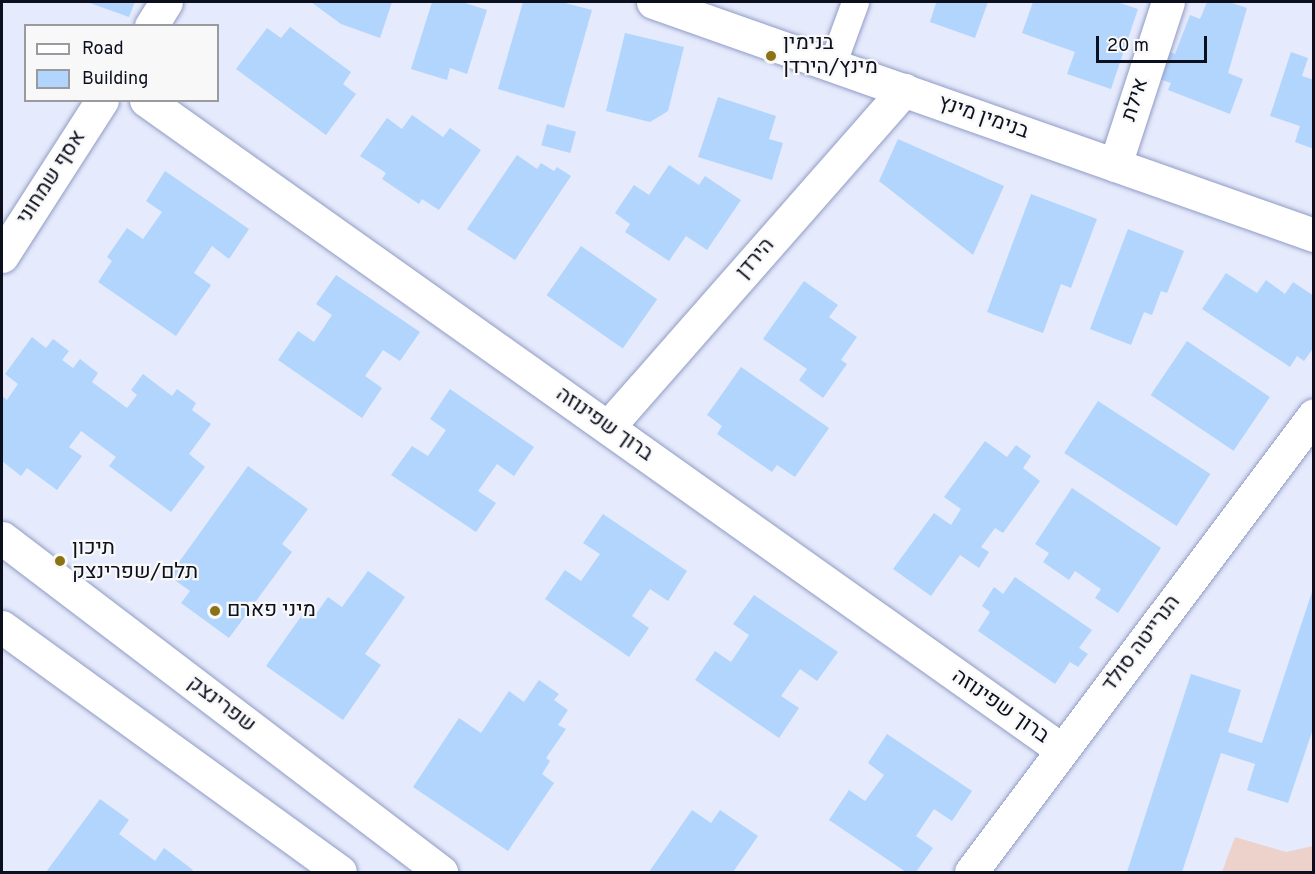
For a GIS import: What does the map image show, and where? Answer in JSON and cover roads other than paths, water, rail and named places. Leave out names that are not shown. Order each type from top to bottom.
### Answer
[{"type":"street","points":[[152,24],[166,2]]},
{"type":"street","name":"בנימין מינץ","points":[[654,2],[1314,235]]},
{"type":"street","points":[[832,65],[855,2]]},
{"type":"street","name":"אילת","points":[[1115,165],[1168,2]]},
{"type":"street","name":"הירדן","points":[[608,428],[904,90]]},
{"type":"street","name":"אסף שמחוני","points":[[2,256],[101,102]]},
{"type":"street","name":"ברוך שפינוזה","points":[[149,102],[1062,750]]},
{"type":"street","name":"הנרייטה סולד","points":[[971,873],[1314,414]]},
{"type":"street","name":"שפרינצק","points":[[2,538],[441,873]]},
{"type":"street","points":[[2,627],[340,873]]},
{"type":"place","name":"בנימין מינץ/הירדן","points":[[771,56]]},
{"type":"place","name":"תיכון תלם/שפרינצק","points":[[60,561]]},
{"type":"place","name":"מיני פארם","points":[[215,611]]}]
